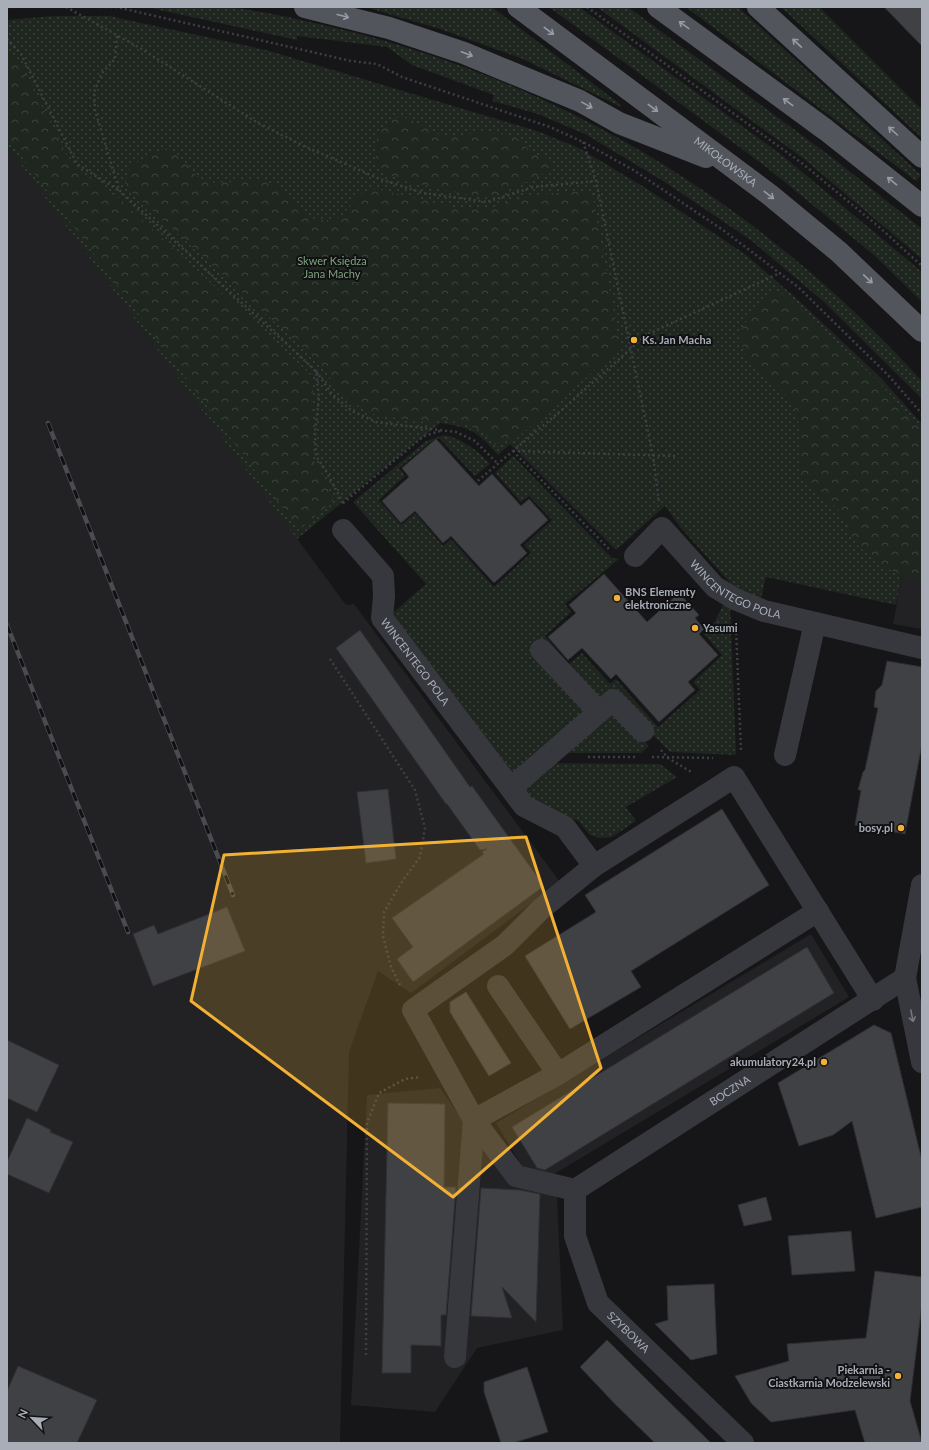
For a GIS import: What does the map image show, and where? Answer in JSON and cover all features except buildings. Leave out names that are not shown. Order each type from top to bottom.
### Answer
[{"type":"main road","points":[[305,7],[389,28],[464,53],[580,101],[619,123],[738,171]]},
{"type":"main road","name":"MIKOŁOWSKA","points":[[518,7],[738,171],[839,252],[922,331]]},
{"type":"main road","points":[[658,7],[814,122],[922,206]]},
{"type":"main road","points":[[758,7],[922,157]]},
{"type":"street","points":[[634,556],[662,528]]},
{"type":"street","name":"WINCENTEGO POLA","points":[[662,528],[714,587],[735,599],[764,611],[922,648]]},
{"type":"street","name":"WINCENTEGO POLA","points":[[343,530],[382,576],[384,596],[382,618],[524,806],[565,827],[594,866]]},
{"type":"street","points":[[785,754],[815,623]]},
{"type":"street","points":[[541,650],[598,712]]},
{"type":"street","points":[[511,788],[613,700],[643,731]]},
{"type":"street","points":[[575,1190],[516,1176],[474,1120],[413,1010],[505,945],[540,909],[594,866],[734,777],[873,1000]]},
{"type":"street","points":[[922,885],[905,978],[922,1062]]},
{"type":"street","points":[[474,1120],[558,1074],[818,911]]},
{"type":"street","name":"BOCZNA","points":[[575,1190],[873,1000],[905,978]]},
{"type":"street","points":[[498,986],[558,1074]]},
{"type":"street","points":[[455,1357],[474,1120]]},
{"type":"street","name":"SZYBOWA","points":[[575,1190],[575,1236],[598,1303],[743,1443]]},
{"type":"path","points":[[7,7],[13,7]]},
{"type":"path","points":[[66,7],[117,36],[258,123],[299,144],[380,179],[423,193],[488,202],[533,187],[596,181]]},
{"type":"path","points":[[100,7],[116,7],[344,59],[377,64],[402,77],[550,127],[583,142],[635,172],[723,230],[798,287],[888,375],[922,414]]},
{"type":"path","points":[[588,7],[803,164],[878,226],[922,266]]},
{"type":"path","points":[[117,36],[118,47],[115,59],[102,73],[94,92],[95,110],[119,190]]},
{"type":"path","points":[[7,39],[21,54],[77,164],[119,190],[316,372],[332,394],[352,411],[376,422],[456,432],[475,441],[498,464]]},
{"type":"path","points":[[583,142],[596,181],[631,350],[652,456],[662,528]]},
{"type":"path","points":[[474,484],[631,350],[646,335],[780,273]]},
{"type":"path","points":[[316,372],[319,398],[315,432],[316,456],[343,503],[343,530]]},
{"type":"path","points":[[343,503],[424,436],[443,430]]},
{"type":"path","points":[[513,451],[676,456]]},
{"type":"path","points":[[513,451],[614,554],[634,556]]},
{"type":"path","points":[[735,599],[741,758]]},
{"type":"path","points":[[330,659],[415,790],[425,828],[420,857],[403,880],[384,912],[383,936],[391,967],[413,1010]]},
{"type":"path","points":[[643,731],[668,758],[718,788]]},
{"type":"path","points":[[366,1355],[367,1123],[379,1093],[405,1079],[448,1074]]},
{"type":"highlighted area","points":[[526,837],[601,1068],[453,1197],[191,1001],[224,855]]},
{"type":"shaded area","points":[[7,146],[346,605],[354,604],[560,882],[411,993],[378,971],[349,1052],[340,1443],[7,1443]]},
{"type":"shaded area","points":[[902,576],[922,580],[922,629],[893,624]]},
{"type":"shaded area","points":[[811,934],[849,997],[546,1179],[528,1176],[496,1123]]},
{"type":"shaded area","points":[[440,1088],[505,1180],[557,1197],[563,1330],[477,1348],[435,1412],[351,1405],[367,1095]]},
{"type":"green space","points":[[146,7],[226,7],[269,13],[340,29],[424,53],[505,83],[583,119],[658,161],[729,209],[797,261],[862,319],[922,381],[922,399],[823,301],[752,241],[668,184],[587,135],[538,114],[492,101],[494,95],[412,65],[387,47],[297,36],[297,40]]},
{"type":"green space","points":[[365,7],[492,7],[616,101],[621,105],[621,107],[523,59],[440,29]]},
{"type":"green space","points":[[549,7],[579,7],[783,156],[922,272],[922,302],[874,255],[765,166]]},
{"type":"green space","points":[[597,7],[628,7],[834,159],[922,229],[922,259],[804,159]]},
{"type":"green space","points":[[686,7],[738,7],[921,175],[916,181]]},
{"type":"green space","points":[[781,7],[819,7],[922,110],[922,138]]},
{"type":"green space","name":"Skwer Księdza Jana Machy","points":[[54,16],[109,16],[266,50],[537,131],[579,148],[644,187],[745,254],[796,298],[881,378],[922,424],[922,580],[902,576],[896,605],[766,577],[761,598],[733,586],[681,528],[665,506],[616,550],[510,444],[498,455],[485,441],[473,432],[460,427],[440,423],[297,539],[7,146],[7,20]]},
{"type":"green space","points":[[7,48],[17,58],[73,167],[114,194],[310,374],[313,392],[311,456],[326,481],[333,501],[299,530],[7,137]]},
{"type":"green space","points":[[400,117],[410,119],[444,137],[483,132],[507,135],[518,139],[534,155],[551,159],[553,164],[537,178],[488,196],[449,191],[397,178],[378,168],[376,146],[377,140],[383,128],[388,123]]},
{"type":"green space","points":[[163,149],[178,156],[197,176],[209,182],[217,183],[260,180],[268,182],[283,191],[305,214],[320,220],[330,220],[341,216],[360,195],[367,191],[377,189],[457,208],[487,209],[537,194],[592,191],[620,348],[510,444],[503,439],[495,445],[484,432],[460,422],[441,419],[432,423],[376,415],[349,401],[334,384],[321,364],[126,187],[128,173],[132,167],[143,158]]},
{"type":"green space","points":[[770,293],[782,293],[878,381],[922,431],[922,580],[901,576],[865,552],[854,540],[840,512],[811,489],[807,484],[800,468],[800,435],[793,403],[780,388],[758,374],[746,356],[741,342],[742,329],[746,322],[765,301]]},
{"type":"green space","points":[[445,435],[470,446],[490,464],[475,476],[439,438],[432,441],[399,468],[405,476],[379,500],[401,525],[415,513],[443,546],[451,539],[494,587],[531,553],[524,545],[552,520],[529,496],[521,502],[495,473],[513,456],[612,558],[619,559],[565,604],[571,612],[545,636],[569,664],[582,653],[610,684],[616,679],[658,727],[700,690],[693,682],[722,655],[704,634],[713,625],[725,601],[730,603],[736,755],[670,752],[613,695],[535,763],[660,764],[677,777],[626,807],[636,821],[612,837],[600,838],[590,835],[578,821],[526,798],[388,617],[426,584],[353,502],[426,441]]},
{"type":"green space","points":[[613,707],[649,746],[641,753],[559,753]]},
{"type":"railway","points":[[48,423],[233,895]]},
{"type":"railway","points":[[7,625],[128,932]]},
{"type":"place","name":"Ks. Jan Macha","points":[[634,340]]},
{"type":"place","name":"BNS Elementy elektroniczne","points":[[617,598]]},
{"type":"place","name":"Yasumi","points":[[695,628]]},
{"type":"place","name":"bosy.pl","points":[[901,828]]},
{"type":"place","name":"akumulatory24.pl","points":[[824,1062]]},
{"type":"place","name":"Piekarnia - Ciastkarnia Modzelewski","points":[[898,1376]]}]
